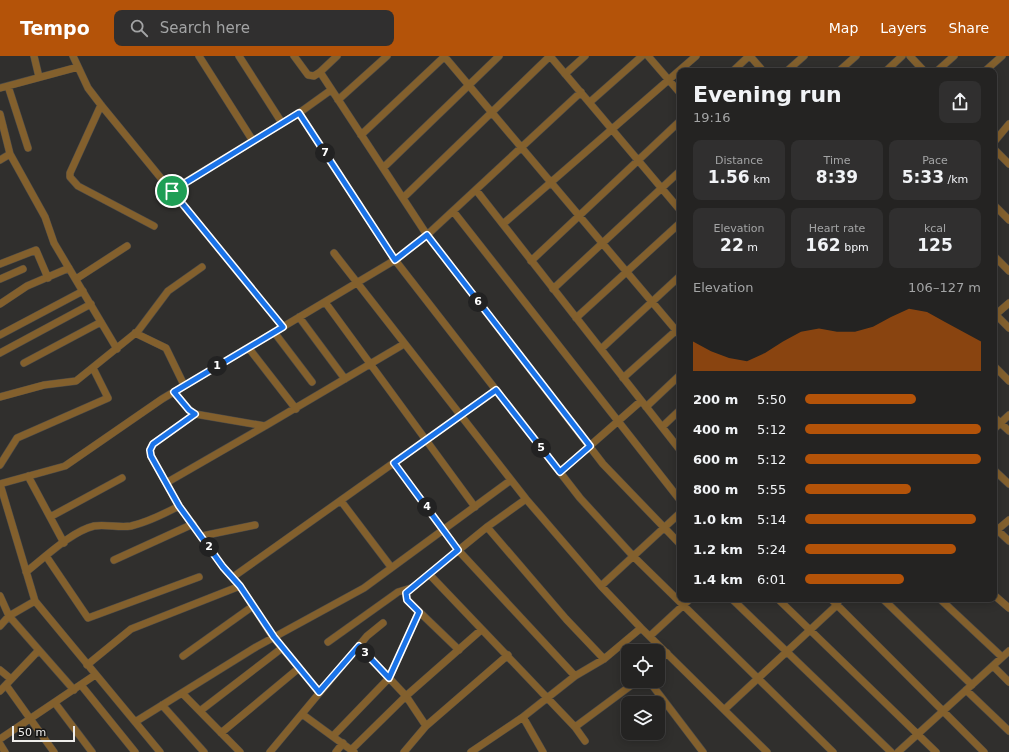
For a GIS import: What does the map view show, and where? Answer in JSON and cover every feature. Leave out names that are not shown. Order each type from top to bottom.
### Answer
[{"type":"street","points":[[34,56],[39,78]]},
{"type":"street","points":[[73,56],[88,88],[101,105],[283,327]]},
{"type":"street","points":[[199,56],[253,141]]},
{"type":"street","points":[[239,56],[282,123]]},
{"type":"street","points":[[294,56],[308,75],[314,76],[337,56]]},
{"type":"street","points":[[338,100],[387,56]]},
{"type":"street","points":[[361,135],[444,56],[626,272],[677,329]]},
{"type":"street","points":[[383,168],[499,56]]},
{"type":"street","points":[[403,198],[550,56],[677,206]]},
{"type":"street","points":[[565,74],[586,56]]},
{"type":"street","points":[[590,102],[642,56]]},
{"type":"street","points":[[648,56],[677,89]]},
{"type":"street","points":[[682,68],[696,56]]},
{"type":"street","points":[[736,68],[749,56],[760,68]]},
{"type":"street","points":[[790,68],[804,56]]},
{"type":"street","points":[[842,68],[856,56]]},
{"type":"street","points":[[889,68],[902,56]]},
{"type":"street","points":[[910,56],[921,68]]},
{"type":"street","points":[[940,68],[954,56]]},
{"type":"street","points":[[988,68],[1002,56]]},
{"type":"street","points":[[0,88],[78,67]]},
{"type":"street","points":[[320,72],[427,235],[603,464],[677,541]]},
{"type":"street","points":[[503,224],[677,73]]},
{"type":"street","points":[[8,86],[28,148]]},
{"type":"street","points":[[172,191],[299,113],[331,90]]},
{"type":"street","points":[[160,752],[35,601],[0,484],[65,466],[141,412],[395,260],[427,235],[581,92]]},
{"type":"street","points":[[101,105],[70,173],[70,177],[78,186],[154,226]]},
{"type":"street","points":[[299,113],[395,260],[496,390],[580,498],[633,556],[677,599]]},
{"type":"street","points":[[0,114],[3,142],[45,217],[54,243],[117,349]]},
{"type":"street","points":[[531,261],[677,124]]},
{"type":"street","points":[[997,138],[1009,124]]},
{"type":"street","points":[[997,152],[1009,164]]},
{"type":"street","points":[[0,160],[10,154]]},
{"type":"street","points":[[553,289],[677,174]]},
{"type":"street","points":[[476,190],[677,446]]},
{"type":"street","points":[[997,208],[1009,220]]},
{"type":"street","points":[[453,211],[677,496]]},
{"type":"street","points":[[576,318],[677,226]]},
{"type":"street","points":[[76,279],[127,246]]},
{"type":"street","points":[[0,264],[36,250],[48,278]]},
{"type":"street","points":[[334,254],[526,499],[601,586],[641,628],[767,752]]},
{"type":"street","points":[[997,259],[1009,271]]},
{"type":"street","points":[[1,395],[44,384],[76,381],[135,333],[168,291],[202,267]]},
{"type":"street","points":[[0,304],[27,286],[69,268]]},
{"type":"street","points":[[0,279],[23,269]]},
{"type":"street","points":[[601,349],[677,279]]},
{"type":"street","points":[[0,335],[83,291]]},
{"type":"street","points":[[325,302],[475,507]]},
{"type":"street","points":[[997,313],[1009,303]]},
{"type":"street","points":[[0,353],[91,304]]},
{"type":"street","points":[[299,318],[345,379]]},
{"type":"street","points":[[997,318],[1009,328]]},
{"type":"street","points":[[24,363],[101,322]]},
{"type":"street","points":[[274,332],[312,382]]},
{"type":"street","points":[[135,333],[166,348],[184,386]]},
{"type":"street","points":[[623,378],[677,333]]},
{"type":"street","points":[[166,483],[296,409],[404,344]]},
{"type":"street","points":[[247,348],[251,351],[296,409]]},
{"type":"street","points":[[0,465],[17,438],[108,398],[93,368]]},
{"type":"street","points":[[997,369],[1009,381]]},
{"type":"street","points":[[560,472],[618,422],[644,404],[677,377]]},
{"type":"street","points":[[233,577],[496,390]]},
{"type":"street","points":[[174,392],[189,410],[195,414],[265,426]]},
{"type":"street","points":[[662,427],[677,413]]},
{"type":"street","points":[[195,414],[153,444],[150,450],[151,456],[179,506],[223,567],[240,586],[282,648],[319,692]]},
{"type":"street","points":[[997,426],[1009,415]]},
{"type":"street","points":[[997,420],[1009,431]]},
{"type":"street","points":[[394,463],[458,550],[575,676]]},
{"type":"street","points":[[997,473],[1009,484]]},
{"type":"street","points":[[28,476],[64,543]]},
{"type":"street","points":[[50,517],[122,478]]},
{"type":"street","points":[[135,722],[274,637],[364,588],[511,480]]},
{"type":"street","points":[[458,650],[407,600],[406,593],[487,527],[526,499]]},
{"type":"street","points":[[341,501],[391,567]]},
{"type":"street","points":[[26,572],[79,532],[95,526],[113,528],[131,526],[160,516],[179,506]]},
{"type":"street","points":[[601,586],[677,516]]},
{"type":"street","points":[[997,528],[1009,520]]},
{"type":"street","points":[[114,560],[193,524]]},
{"type":"street","points":[[202,536],[255,526]]},
{"type":"street","points":[[487,527],[566,619],[604,659]]},
{"type":"street","points":[[997,530],[1009,541]]},
{"type":"street","points":[[46,556],[88,618],[199,577]]},
{"type":"street","points":[[429,574],[481,630],[508,655],[575,726],[585,741]]},
{"type":"street","points":[[87,665],[131,629],[240,586]]},
{"type":"street","points":[[328,642],[398,592],[413,588]]},
{"type":"street","points":[[0,596],[9,616],[38,651],[74,690]]},
{"type":"street","points":[[997,598],[1009,608]]},
{"type":"street","points":[[0,626],[9,616],[35,601]]},
{"type":"street","points":[[680,602],[833,752]]},
{"type":"street","points":[[650,636],[686,602]]},
{"type":"street","points":[[735,602],[891,752]]},
{"type":"street","points":[[781,602],[936,752]]},
{"type":"street","points":[[725,709],[810,630],[835,602]]},
{"type":"street","points":[[837,602],[942,712],[984,752]]},
{"type":"street","points":[[886,602],[969,687],[1009,731]]},
{"type":"street","points":[[943,602],[1002,657]]},
{"type":"street","points":[[184,656],[253,606]]},
{"type":"street","points":[[333,736],[389,678],[419,612]]},
{"type":"street","points":[[270,752],[367,636],[383,623]]},
{"type":"street","points":[[471,752],[523,717],[575,676],[604,659],[641,628]]},
{"type":"street","points":[[302,714],[353,751],[406,696],[481,630]]},
{"type":"street","points":[[359,646],[406,696],[426,726]]},
{"type":"street","points":[[200,711],[282,648]]},
{"type":"street","points":[[0,691],[38,651]]},
{"type":"street","points":[[898,752],[1009,651]]},
{"type":"street","points":[[404,752],[426,726],[508,655]]},
{"type":"street","points":[[993,666],[1009,682]]},
{"type":"street","points":[[221,733],[299,668]]},
{"type":"street","points":[[0,670],[9,682],[30,720],[54,752]]},
{"type":"street","points":[[0,739],[56,703],[95,675]]},
{"type":"street","points":[[81,685],[135,752]]},
{"type":"street","points":[[575,726],[627,688]]},
{"type":"street","points":[[654,688],[704,752]]},
{"type":"street","points":[[182,692],[240,752]]},
{"type":"street","points":[[56,703],[92,752]]},
{"type":"street","points":[[162,705],[204,752]]},
{"type":"street","points":[[523,717],[543,752]]},
{"type":"street","points":[[0,744],[5,752]]},
{"type":"street","points":[[336,752],[343,744]]},
{"type":"route","points":[[299,113],[395,260],[427,235],[590,446],[560,472],[496,390],[394,463],[458,550],[406,593],[407,600],[419,612],[389,678],[359,646],[319,692],[274,637],[240,586],[223,567],[179,506],[151,456],[150,450],[153,444],[195,414],[189,410],[174,392],[283,327],[172,191],[299,113]]}]
